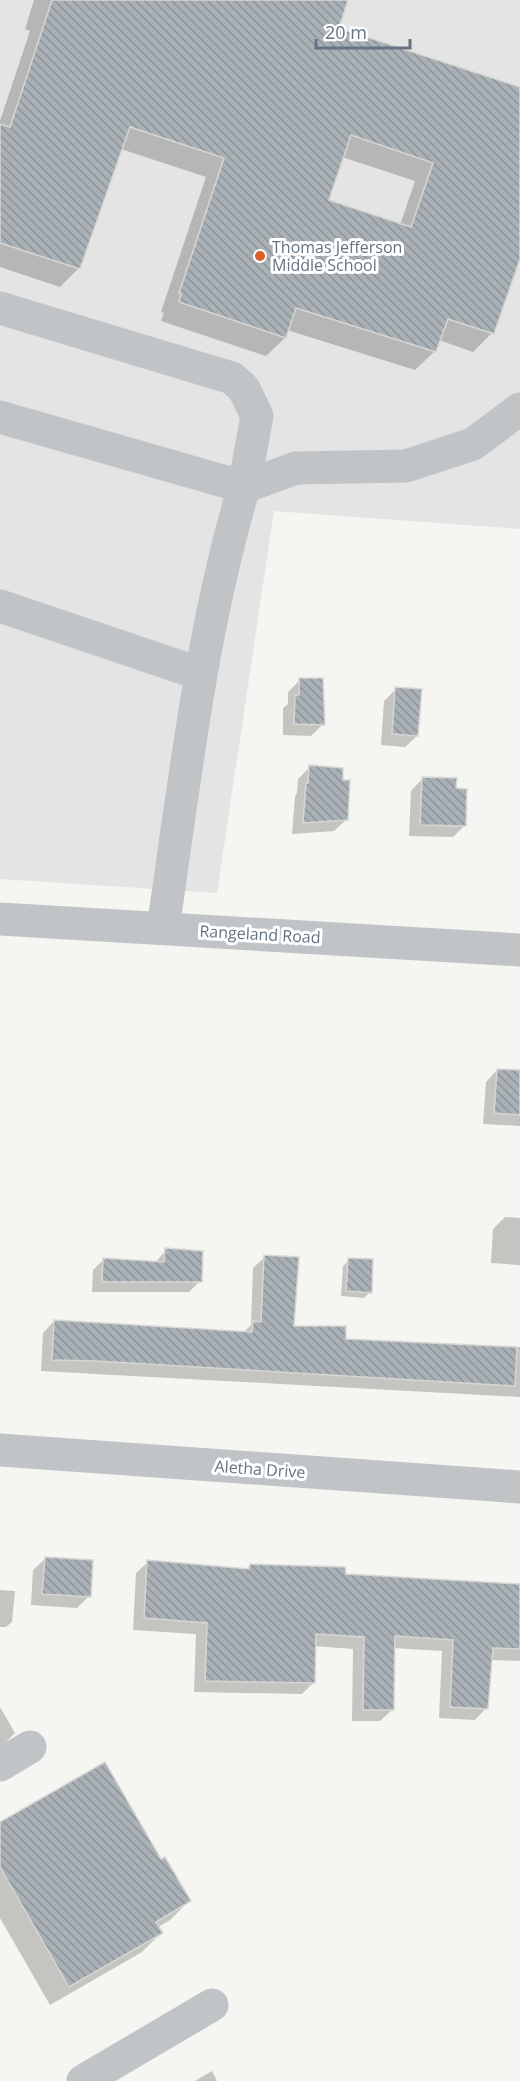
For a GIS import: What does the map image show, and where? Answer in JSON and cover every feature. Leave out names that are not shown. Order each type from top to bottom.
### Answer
[{"type":"street","points":[[0,308],[232,378],[244,389],[257,416],[244,487],[232,529],[201,674],[163,928]]},
{"type":"street","points":[[0,417],[244,487],[296,468],[406,466],[473,444],[520,409]]},
{"type":"street","points":[[0,606],[201,674]]},
{"type":"street","name":"Rangeland Road","points":[[0,919],[520,950]]},
{"type":"street","name":"Aletha Drive","points":[[0,1450],[520,1487]]},
{"type":"street","points":[[0,1765],[30,1747]]},
{"type":"street","points":[[83,2081],[212,2004]]},
{"type":"shaded area","name":"Thomas Jefferson Middle School","points":[[0,0],[520,0],[520,529],[274,511],[217,893],[0,879]]},
{"type":"building","points":[[52,0],[348,0],[339,28],[520,87],[520,259],[494,334],[448,319],[436,352],[296,308],[286,338],[179,302],[181,294],[179,293],[224,158],[130,127],[80,269],[0,243],[0,124],[10,127]],"holes":[[[351,135],[433,163],[411,227],[329,200]]]},
{"type":"building","points":[[299,678],[323,678],[325,725],[294,724],[295,695],[299,695]]},
{"type":"building","points":[[395,687],[422,689],[418,736],[392,734]]},
{"type":"building","points":[[309,765],[343,768],[343,780],[350,780],[348,820],[303,823]]},
{"type":"building","points":[[422,777],[457,778],[456,788],[467,789],[466,826],[420,825]]},
{"type":"building","points":[[497,1069],[520,1070],[520,1115],[494,1113]]},
{"type":"building","points":[[165,1248],[203,1251],[202,1282],[102,1282],[103,1258],[164,1262]]},
{"type":"building","points":[[264,1255],[299,1257],[294,1326],[346,1326],[346,1339],[517,1347],[515,1386],[52,1360],[54,1320],[252,1332],[253,1321],[261,1322]]},
{"type":"building","points":[[348,1258],[373,1259],[372,1293],[346,1291]]},
{"type":"building","points":[[45,1557],[93,1560],[91,1597],[42,1594]]},
{"type":"building","points":[[147,1560],[249,1569],[250,1564],[345,1567],[346,1574],[520,1584],[520,1649],[493,1648],[488,1709],[450,1707],[453,1640],[395,1636],[394,1710],[363,1710],[364,1637],[316,1634],[315,1683],[205,1681],[207,1623],[144,1618]]},
{"type":"building","points":[[105,1762],[161,1859],[165,1857],[191,1901],[156,1922],[163,1933],[69,1987],[0,1867],[0,1822]]},
{"type":"place","name":"Thomas Jefferson Middle School","points":[[260,256]]}]
